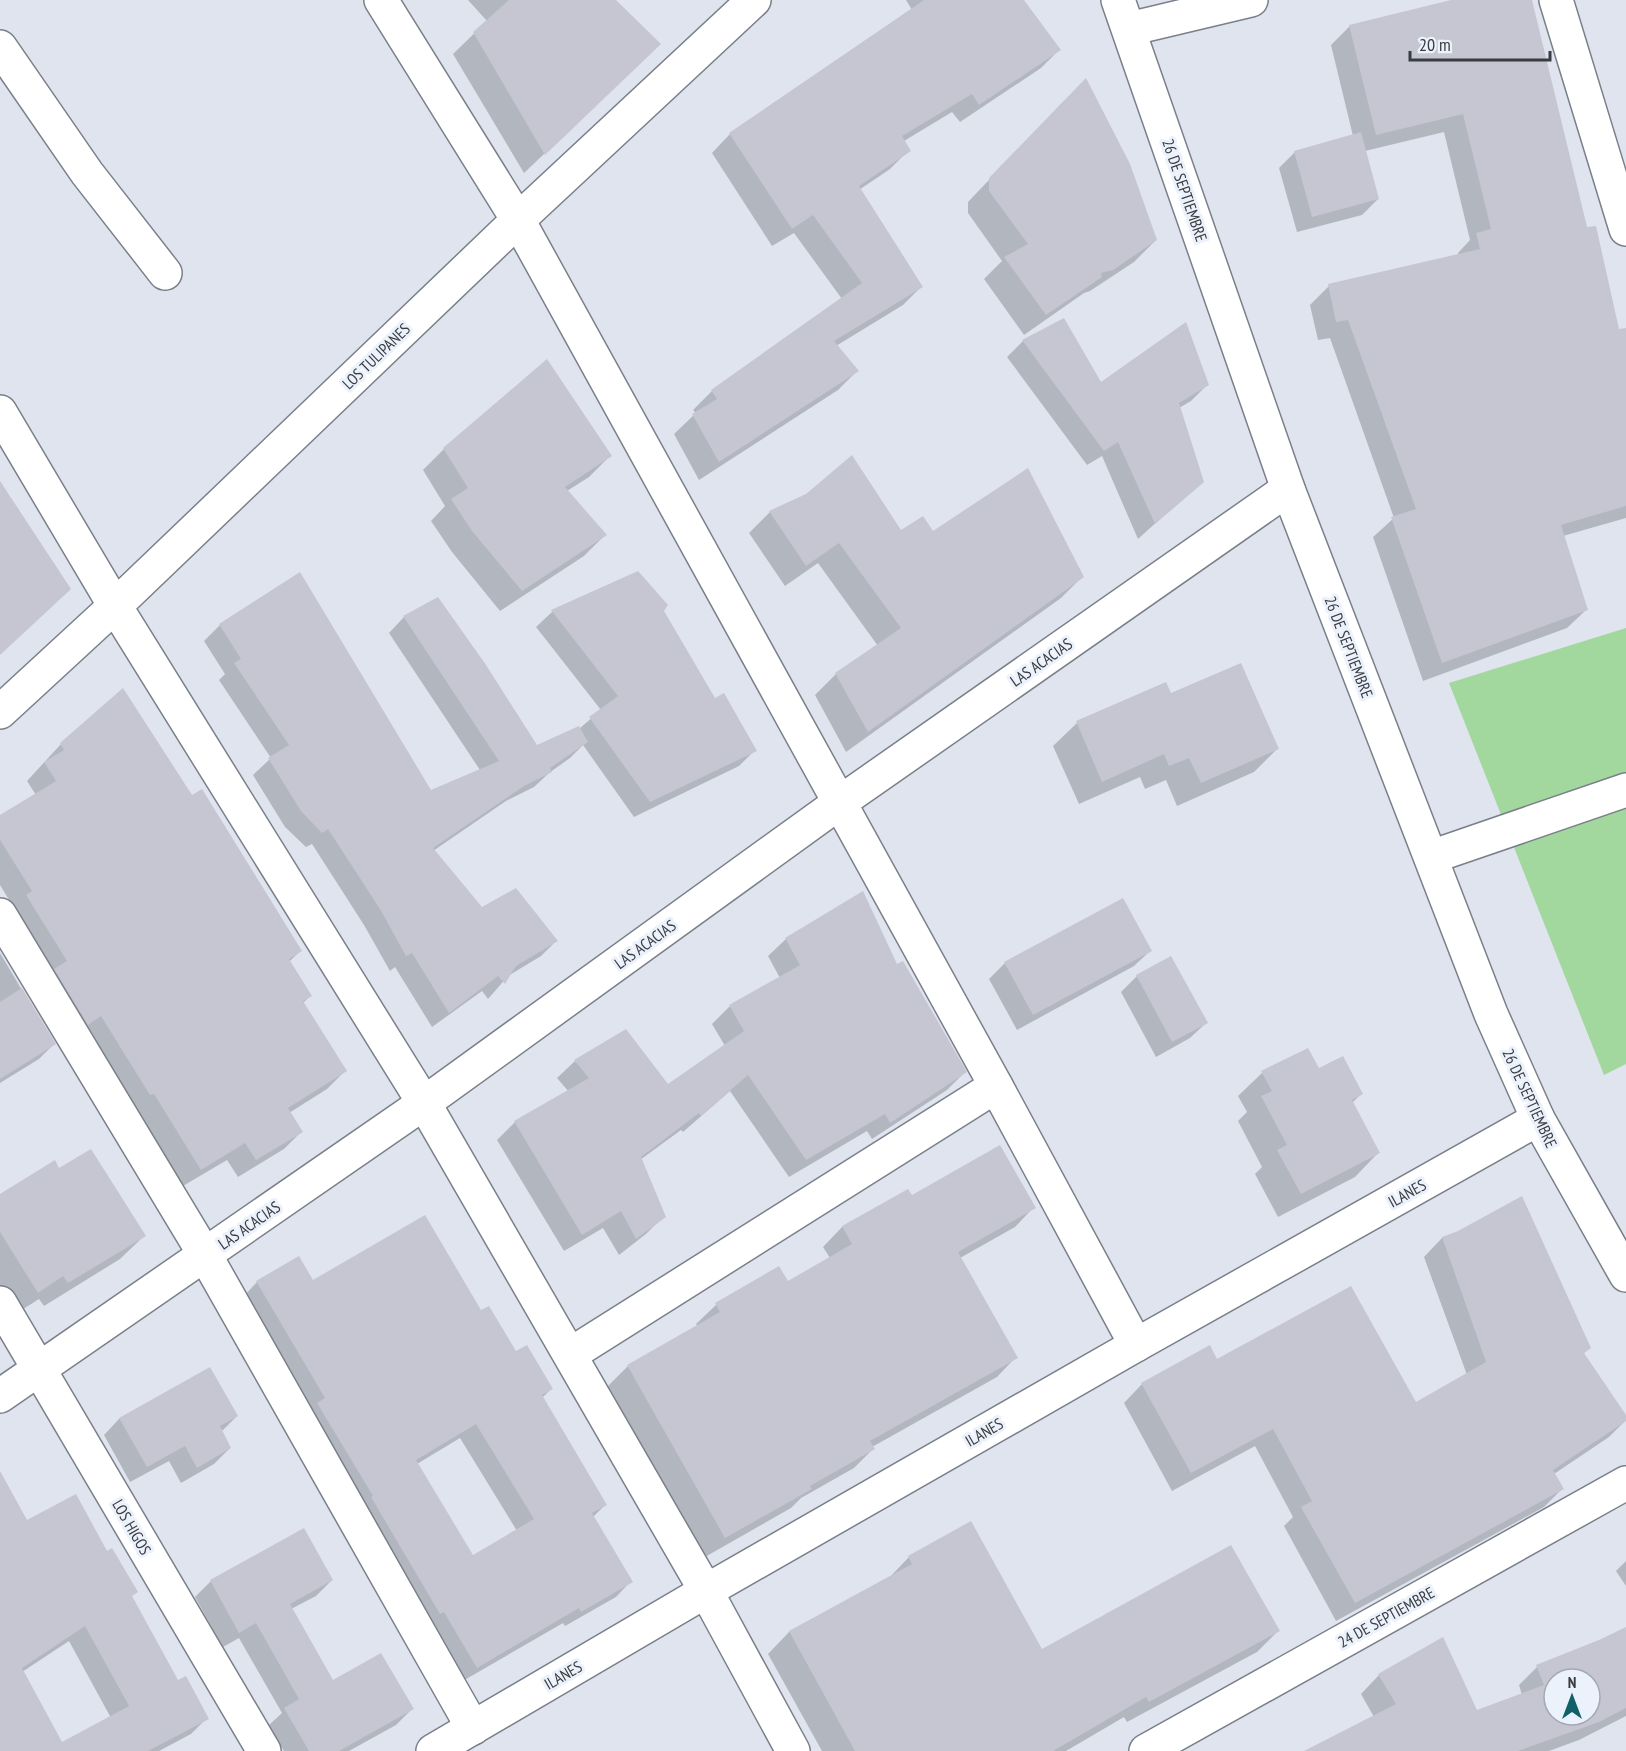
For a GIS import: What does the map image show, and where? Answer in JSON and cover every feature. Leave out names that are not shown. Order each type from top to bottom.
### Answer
[{"type":"street","points":[[381,0],[518,219],[996,1086],[1136,1345]]},
{"type":"street","name":"LOS TULIPANES","points":[[0,712],[116,606],[518,219],[753,0]]},
{"type":"street","points":[[1124,14],[1251,0]]},
{"type":"street","points":[[1556,0],[1626,229]]},
{"type":"street","name":"26 DE SEPTIEMBRE","points":[[1124,14],[1288,489],[1491,1014],[1538,1119],[1626,1275]]},
{"type":"street","points":[[0,47],[87,173],[165,273]]},
{"type":"street","points":[[0,412],[116,606],[424,1103],[571,1354],[794,1751]]},
{"type":"street","name":"LAS ACACIAS","points":[[0,1396],[424,1103],[839,803],[1288,489]]},
{"type":"street","points":[[1431,857],[1626,790]]},
{"type":"street","points":[[0,915],[205,1255],[473,1728]]},
{"type":"street","points":[[571,1354],[996,1086]]},
{"type":"street","name":"ILANES","points":[[433,1751],[706,1591],[1136,1345],[1538,1119]]},
{"type":"street","name":"LOS HIGOS","points":[[0,1303],[264,1751]]},
{"type":"street","name":"24 DE SEPTIEMBRE","points":[[1146,1751],[1626,1483]]},
{"type":"green space","points":[[1626,628],[1626,1064],[1604,1075],[1449,683]]},
{"type":"building","points":[[509,0],[616,0],[661,44],[545,155],[473,32]]},
{"type":"building","points":[[924,0],[1024,0],[1061,50],[979,105],[972,94],[902,136],[911,151],[859,186],[923,287],[834,341],[859,371],[719,462],[692,414],[717,399],[711,390],[862,283],[813,215],[792,229],[729,133]]},
{"type":"building","points":[[1451,0],[1532,0],[1587,227],[1596,226],[1619,329],[1626,328],[1626,506],[1561,525],[1588,610],[1442,663],[1391,517],[1416,509],[1348,320],[1336,322],[1328,284],[1480,249],[1476,233],[1491,229],[1463,114],[1376,135],[1349,25]]},
{"type":"building","points":[[1086,78],[1130,164],[1157,240],[1113,270],[1101,273],[1102,277],[1046,315],[1004,257],[1028,244],[989,191],[989,178]]},
{"type":"building","points":[[1361,132],[1379,199],[1312,217],[1294,151]]},
{"type":"building","points":[[1064,318],[1101,382],[1186,322],[1209,385],[1179,403],[1204,482],[1155,524],[1118,442],[1104,451],[1022,340]]},
{"type":"building","points":[[547,359],[612,456],[565,487],[607,535],[522,591],[472,531],[451,499],[468,488],[443,448]]},
{"type":"building","points":[[852,455],[901,530],[923,516],[933,531],[1028,468],[1084,577],[868,732],[835,673],[901,628],[839,543],[806,566],[769,511],[806,494]]},
{"type":"building","points":[[0,481],[71,589],[0,655]]},
{"type":"building","points":[[638,571],[668,605],[664,611],[715,698],[724,693],[757,751],[650,802],[589,717],[618,696],[551,610]]},
{"type":"building","points":[[300,572],[431,790],[499,761],[403,616],[438,597],[486,665],[537,745],[579,726],[588,742],[550,768],[552,772],[524,786],[433,848],[482,907],[516,888],[558,941],[516,966],[505,984],[498,976],[449,1013],[412,953],[406,956],[380,909],[328,829],[322,833],[301,811],[268,758],[289,745],[234,663],[241,659],[219,624]]},
{"type":"building","points":[[1241,663],[1279,749],[1201,783],[1189,758],[1169,766],[1164,754],[1102,782],[1076,721],[1166,682],[1171,693]]},
{"type":"building","points":[[123,688],[192,795],[202,789],[302,951],[289,959],[312,996],[303,1001],[347,1071],[288,1108],[303,1132],[256,1160],[245,1143],[201,1170],[154,1094],[150,1095],[101,1016],[88,1025],[54,969],[67,961],[26,895],[32,891],[0,840],[0,815],[56,781],[44,762],[64,750],[60,743]]},
{"type":"building","points":[[863,891],[897,964],[903,961],[967,1072],[890,1123],[885,1114],[806,1160],[748,1075],[701,1116],[699,1113],[641,1157],[666,1217],[636,1239],[621,1211],[582,1235],[514,1121],[589,1078],[574,1060],[626,1029],[668,1084],[744,1031],[729,1005],[800,965],[785,938]]},
{"type":"building","points":[[1123,898],[1152,951],[1033,1015],[1004,962]]},
{"type":"building","points":[[1171,956],[1208,1023],[1172,1042],[1136,975]]},
{"type":"building","points":[[22,988],[56,1044],[0,1079],[0,1002]]},
{"type":"building","points":[[1308,1048],[1319,1068],[1343,1056],[1363,1094],[1352,1100],[1380,1153],[1301,1194],[1277,1150],[1287,1145],[1261,1096],[1272,1091],[1261,1071]]},
{"type":"building","points":[[1000,1145],[1036,1208],[958,1252],[1018,1358],[870,1441],[875,1449],[810,1486],[812,1489],[725,1538],[627,1365],[720,1312],[715,1303],[779,1266],[788,1281],[852,1244],[842,1226],[908,1189],[912,1195]]},
{"type":"building","points":[[91,1149],[146,1236],[68,1283],[63,1276],[38,1293],[0,1232],[0,1194],[55,1160],[59,1168]]},
{"type":"building","points":[[1522,1196],[1591,1348],[1584,1353],[1626,1415],[1626,1421],[1553,1470],[1564,1489],[1355,1603],[1301,1507],[1312,1501],[1273,1429],[1191,1473],[1141,1383],[1210,1345],[1217,1359],[1351,1286],[1416,1402],[1486,1362],[1442,1237],[1458,1231]]},
{"type":"building","points":[[425,1215],[481,1310],[489,1306],[516,1351],[527,1345],[553,1389],[542,1395],[607,1505],[592,1513],[633,1582],[581,1612],[579,1608],[477,1668],[444,1612],[440,1614],[317,1403],[325,1398],[256,1281],[299,1256],[313,1280]],"holes":[[[476,1424],[534,1519],[473,1555],[416,1460]]]},
{"type":"building","points":[[210,1367],[238,1416],[220,1426],[231,1448],[197,1468],[185,1446],[147,1467],[119,1418]]},
{"type":"building","points":[[0,1471],[27,1520],[76,1494],[107,1551],[112,1548],[138,1592],[132,1596],[178,1680],[186,1676],[209,1719],[148,1751],[0,1751]],"holes":[[[85,1626],[129,1706],[62,1742],[22,1668]]]},
{"type":"building","points":[[971,1521],[1042,1649],[1231,1545],[1280,1631],[1149,1702],[1146,1697],[1053,1751],[855,1751],[789,1631],[912,1564],[908,1556]]},
{"type":"building","points":[[304,1528],[333,1580],[290,1604],[333,1680],[381,1653],[414,1709],[339,1751],[309,1751],[284,1708],[299,1699],[256,1623],[239,1633],[210,1580]]},
{"type":"building","points":[[1626,1627],[1626,1708],[1602,1720],[1602,1667],[1542,1667],[1542,1680],[1536,1665]]},
{"type":"building","points":[[1443,1637],[1477,1710],[1542,1686],[1542,1727],[1585,1727],[1518,1751],[1304,1751],[1396,1704],[1378,1674]]}]
